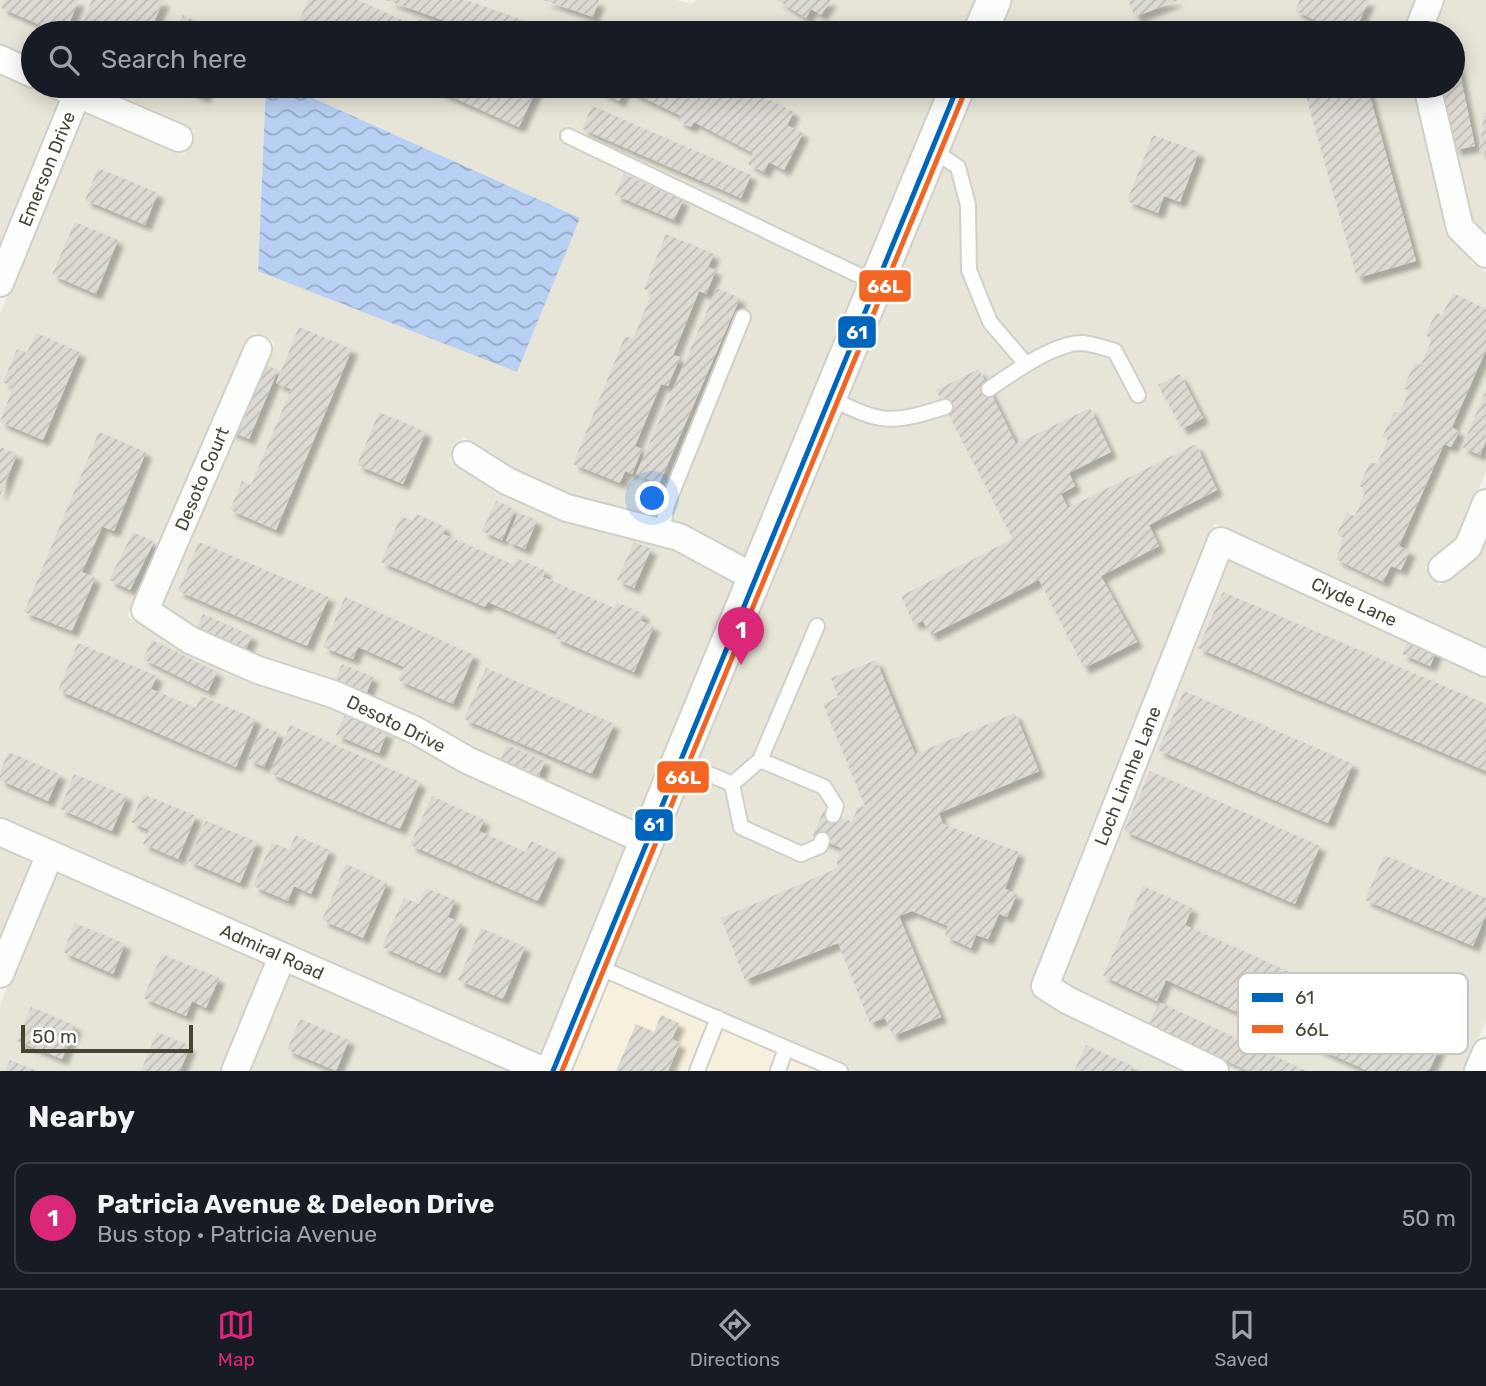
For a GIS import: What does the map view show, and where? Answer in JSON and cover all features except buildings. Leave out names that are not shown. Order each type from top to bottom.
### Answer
[{"type":"street","points":[[1422,21],[1430,0]]},
{"type":"street","points":[[0,59],[21,69]]},
{"type":"street","name":"Emerson Drive","points":[[0,283],[65,98]]},
{"type":"street","points":[[86,98],[179,138]]},
{"type":"street","points":[[553,1071],[953,98]]},
{"type":"street","points":[[1430,98],[1460,228],[1486,253]]},
{"type":"street","name":"Desoto Court","points":[[145,610],[258,349]]},
{"type":"street","points":[[466,455],[507,481],[568,508],[679,537],[755,578]]},
{"type":"street","points":[[1442,568],[1468,547],[1486,503]]},
{"type":"street","name":"Clyde Lane","points":[[1221,541],[1486,663]]},
{"type":"street","name":"Loch Linnhe Lane","points":[[1215,1071],[1068,1000],[1045,986],[1221,541]]},
{"type":"street","name":"Desoto Drive","points":[[145,610],[190,640],[258,670],[333,694],[404,725],[467,760],[646,841]]},
{"type":"street","name":"Admiral Road","points":[[0,832],[544,1071]]},
{"type":"street","points":[[0,974],[50,853]]},
{"type":"street","points":[[235,1071],[282,957]]},
{"type":"street","points":[[1478,1071],[1486,1052]]},
{"type":"lane","points":[[568,136],[875,283]]},
{"type":"lane","points":[[931,149],[958,167],[968,205],[969,270],[990,322],[1026,364]]},
{"type":"lane","points":[[662,532],[667,505],[743,317]]},
{"type":"lane","points":[[989,389],[1026,364],[1069,345],[1084,343],[1115,351],[1138,396]]},
{"type":"lane","points":[[829,398],[865,415],[885,420],[908,419],[945,407]]},
{"type":"lane","points":[[732,784],[760,760],[817,626]]},
{"type":"lane","points":[[760,760],[824,787],[836,806],[832,815]]},
{"type":"lane","points":[[679,761],[732,784]]},
{"type":"lane","points":[[732,784],[741,827],[801,854],[820,846],[822,840]]},
{"type":"lane","points":[[596,966],[840,1071]]},
{"type":"lane","points":[[697,1071],[718,1018]]},
{"type":"lane","points":[[778,1071],[786,1048]]},
{"type":"shaded area","points":[[0,0],[676,0],[691,4],[697,0],[981,0],[972,21],[21,21],[21,54],[0,44]]},
{"type":"shaded area","points":[[1007,0],[1417,0],[1409,21],[998,21]]},
{"type":"shaded area","points":[[1443,0],[1486,0],[1486,227],[1483,232],[1471,220],[1442,98],[1465,98],[1465,21],[1435,21]]},
{"type":"shaded area","points":[[0,74],[21,83],[21,98],[54,98],[61,101],[0,251]]},
{"type":"shaded area","points":[[121,98],[265,98],[258,271],[580,218],[313,98],[940,98],[750,560],[683,524],[572,495],[513,469],[463,437],[449,460],[502,493],[562,520],[675,549],[740,585],[640,824],[473,749],[421,718],[338,681],[263,658],[196,629],[160,604],[275,342],[254,332],[128,614],[129,618],[185,653],[254,683],[328,706],[410,742],[461,773],[630,849],[546,1057],[0,817],[0,314],[83,111],[184,155],[195,131]]},
{"type":"shaded area","points":[[966,98],[1417,98],[1448,232],[1470,257],[1469,260],[1486,273],[1486,471],[1458,539],[1425,567],[1439,586],[1474,558],[1486,534],[1486,648],[1215,524],[1034,982],[1038,998],[1052,1008],[1184,1071],[848,1071],[606,975]]},
{"type":"shaded area","points":[[1227,558],[1486,677],[1486,1020],[1465,1071],[1246,1071],[1060,980]]},
{"type":"shaded area","points":[[0,846],[34,861],[0,943]]},
{"type":"shaded area","points":[[56,871],[266,964],[222,1071],[0,1071],[0,1005]]},
{"type":"shaded area","points":[[288,974],[511,1071],[248,1071]]},
{"type":"shaded area","points":[[606,975],[848,1071],[566,1071]]},
{"type":"water","points":[[265,98],[313,98],[580,218],[517,372],[258,271]]},
{"type":"transit line","name":"61","points":[[553,1071],[953,98]]},
{"type":"transit line","name":"66L","points":[[562,1071],[962,98]]},
{"type":"place","name":"Patricia Avenue & Deleon Drive","points":[[741,665]]}]
